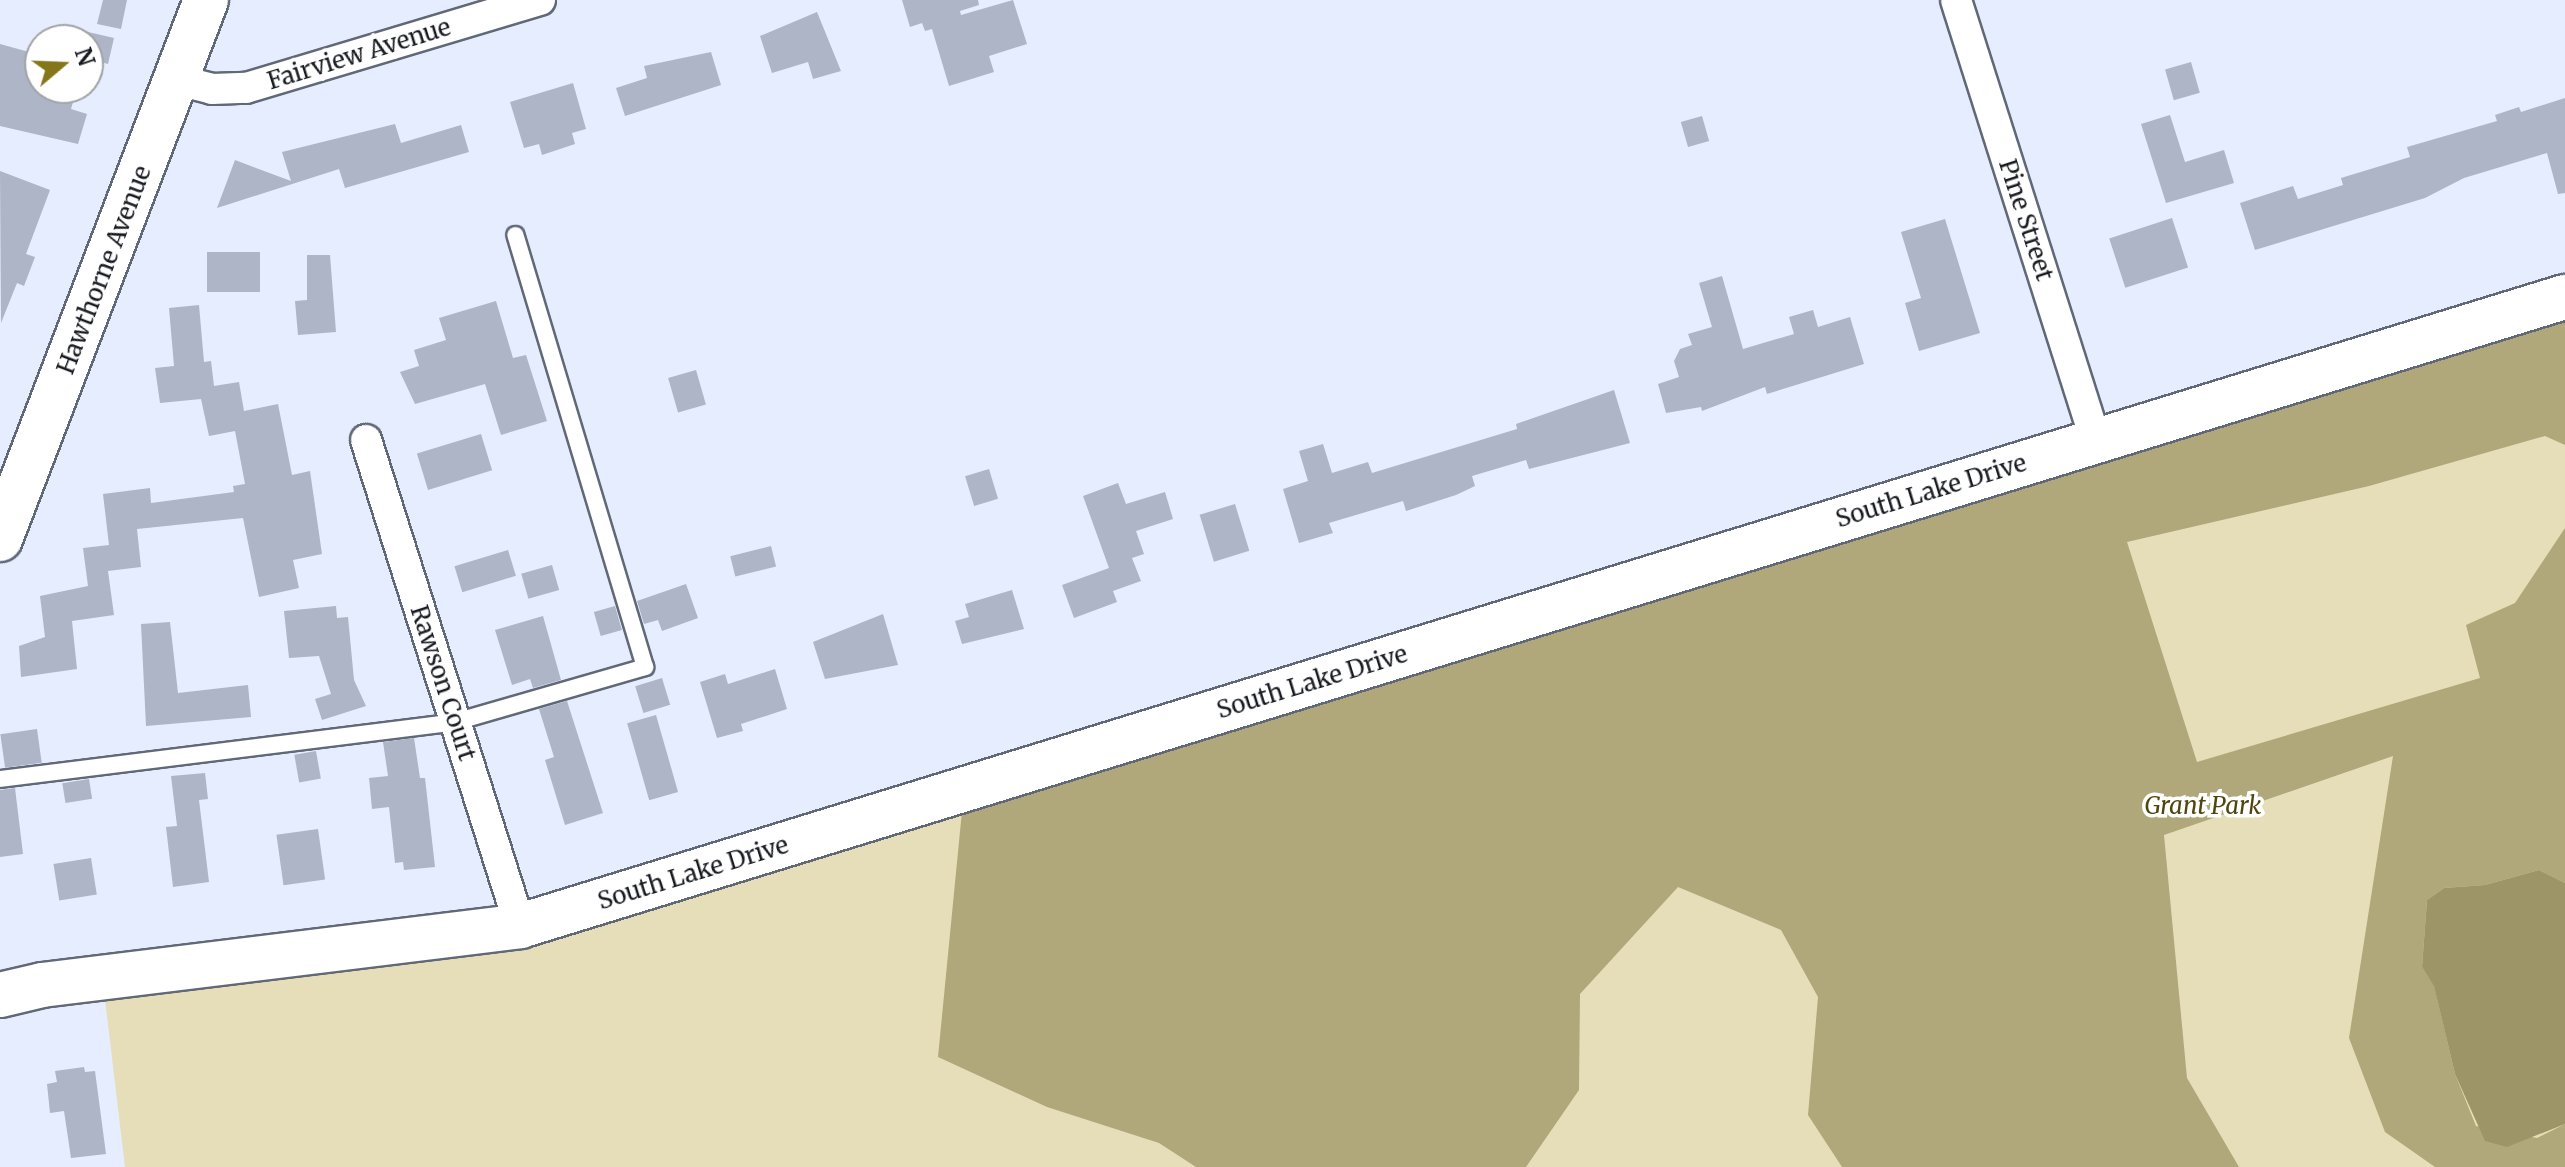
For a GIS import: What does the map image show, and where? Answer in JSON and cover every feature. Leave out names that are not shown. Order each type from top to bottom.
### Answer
[{"type":"street","name":"Hawthorne Avenue","points":[[0,539],[206,0]]},
{"type":"street","name":"Fairview Avenue","points":[[177,80],[212,89],[246,88],[540,0]]},
{"type":"street","name":"Pine Street","points":[[1956,0],[2096,441]]},
{"type":"street","name":"South Lake Drive","points":[[0,995],[21,984],[520,926],[2565,297]]},
{"type":"street","name":"Rawson Court","points":[[366,440],[520,926]]},
{"type":"lane","points":[[0,779],[455,722],[645,667],[515,235]]},
{"type":"green space","name":"Grant Park","points":[[2565,318],[2565,1167],[125,1167],[105,999],[538,942]]},
{"type":"green space","name":"Grant Park","points":[[2565,318],[2565,445],[2545,436],[2369,486],[2127,542],[2197,762],[2480,678],[2466,625],[2515,603],[2565,528],[2565,883],[2539,870],[2485,885],[2444,888],[2427,900],[2422,967],[2434,985],[2455,1074],[2476,1126],[2537,1138],[2565,1124],[2565,1167],[2435,1167],[2385,1132],[2349,1038],[2393,756],[2164,835],[2187,1078],[2239,1167],[1842,1167],[1808,1115],[1818,997],[1781,930],[1678,887],[1580,994],[1579,1090],[1526,1167],[1196,1167],[1159,1143],[1047,1107],[938,1057],[962,811]]},
{"type":"shaded area","points":[[2539,870],[2565,883],[2565,1124],[2507,1147],[2485,1141],[2455,1074],[2434,986],[2422,967],[2427,900],[2444,888],[2485,885]]},
{"type":"building","points":[[103,0],[127,0],[121,29],[97,24]]},
{"type":"building","points":[[902,0],[978,0],[979,5],[960,11],[961,15],[1013,0],[1027,44],[989,56],[994,72],[949,86],[932,29],[925,31],[922,23],[910,27]]},
{"type":"building","points":[[817,12],[841,71],[813,79],[808,62],[772,73],[760,36]]},
{"type":"building","points":[[104,36],[114,38],[108,64],[104,63]]},
{"type":"building","points":[[0,44],[24,51],[24,104],[72,104],[71,109],[87,114],[78,144],[0,126]]},
{"type":"building","points":[[711,52],[721,85],[625,116],[616,88],[647,78],[644,66]]},
{"type":"building","points":[[2191,62],[2200,93],[2174,100],[2165,69]]},
{"type":"building","points":[[573,83],[586,129],[572,133],[575,144],[542,155],[539,144],[524,148],[510,102]]},
{"type":"building","points":[[2565,98],[2565,193],[2558,194],[2547,153],[2464,178],[2425,198],[2255,250],[2240,203],[2293,186],[2298,199],[2343,185],[2341,178],[2410,157],[2407,147],[2497,121],[2495,115],[2519,107],[2521,112]]},
{"type":"building","points":[[2170,115],[2185,162],[2224,150],[2234,183],[2166,203],[2141,124]]},
{"type":"building","points":[[1702,116],[1709,141],[1688,147],[1681,122]]},
{"type":"building","points":[[395,124],[401,143],[461,125],[469,152],[345,188],[339,169],[217,208],[235,160],[291,181],[282,152]]},
{"type":"building","points":[[0,171],[50,190],[26,254],[35,257],[24,286],[17,283],[1,323]]},
{"type":"building","points":[[2172,218],[2188,267],[2125,288],[2109,238]]},
{"type":"building","points":[[1945,219],[1980,333],[1919,351],[1905,303],[1921,298],[1901,232]]},
{"type":"building","points":[[207,252],[260,252],[260,292],[207,292]]},
{"type":"building","points":[[307,255],[330,255],[336,332],[298,335],[295,301],[307,300]]},
{"type":"building","points":[[1722,276],[1743,349],[1794,334],[1789,317],[1813,310],[1818,327],[1850,317],[1864,364],[1767,394],[1765,387],[1702,411],[1701,407],[1666,413],[1658,384],[1679,377],[1674,361],[1680,349],[1692,345],[1688,334],[1712,327],[1699,283]]},
{"type":"building","points":[[496,301],[513,358],[526,355],[547,421],[501,435],[485,384],[415,404],[400,372],[419,366],[414,350],[446,340],[439,318]]},
{"type":"building","points":[[199,305],[204,362],[211,361],[214,386],[239,382],[244,411],[278,404],[292,475],[310,471],[322,554],[293,560],[299,588],[259,597],[243,518],[137,529],[141,567],[108,571],[114,615],[72,621],[77,669],[21,677],[19,646],[45,637],[40,596],[88,586],[83,548],[109,545],[103,494],[150,488],[151,503],[234,492],[233,486],[245,484],[235,431],[209,436],[201,399],[160,403],[155,368],[174,366],[169,308]]},
{"type":"building","points":[[696,370],[706,405],[678,413],[668,378]]},
{"type":"building","points":[[1614,390],[1630,443],[1529,469],[1526,460],[1472,476],[1475,486],[1456,495],[1406,511],[1403,501],[1329,523],[1333,533],[1299,543],[1283,489],[1308,481],[1299,451],[1323,444],[1332,473],[1368,462],[1372,473],[1517,429],[1516,424]]},
{"type":"building","points":[[481,434],[492,470],[428,490],[417,454]]},
{"type":"building","points":[[989,469],[998,499],[974,506],[965,476]]},
{"type":"building","points":[[1118,483],[1126,504],[1165,492],[1173,519],[1136,531],[1144,554],[1132,558],[1141,581],[1113,591],[1117,602],[1074,618],[1062,585],[1109,568],[1083,496]]},
{"type":"building","points":[[1235,504],[1249,551],[1214,562],[1200,515]]},
{"type":"building","points":[[771,546],[776,566],[735,577],[730,556]]},
{"type":"building","points":[[508,550],[516,576],[462,592],[454,566]]},
{"type":"building","points":[[552,565],[559,590],[528,599],[521,574]]},
{"type":"building","points":[[686,584],[698,618],[662,631],[658,620],[644,624],[637,601]]},
{"type":"building","points":[[1012,590],[1024,629],[962,644],[955,621],[969,617],[965,604]]},
{"type":"building","points":[[336,606],[337,618],[348,617],[354,680],[366,706],[322,720],[315,699],[331,694],[319,656],[289,658],[284,611]]},
{"type":"building","points":[[615,606],[622,630],[601,636],[594,612]]},
{"type":"building","points":[[883,614],[898,665],[825,679],[813,642]]},
{"type":"building","points":[[543,616],[561,680],[533,688],[530,679],[512,685],[495,630]]},
{"type":"building","points":[[170,622],[178,693],[248,685],[251,717],[146,726],[141,624]]},
{"type":"building","points":[[775,669],[787,709],[741,724],[743,731],[717,738],[700,682],[725,674],[728,684]]},
{"type":"building","points":[[662,678],[670,705],[643,713],[635,686]]},
{"type":"building","points":[[567,701],[603,813],[565,825],[545,760],[554,757],[539,709]]},
{"type":"building","points":[[656,715],[678,792],[649,800],[627,723]]},
{"type":"building","points":[[37,729],[42,763],[5,768],[0,734]]},
{"type":"building","points":[[414,738],[420,778],[425,778],[435,867],[404,870],[403,862],[395,863],[389,807],[372,809],[369,778],[388,776],[383,742]]},
{"type":"building","points":[[316,751],[321,779],[299,782],[294,755]]},
{"type":"building","points":[[205,773],[208,799],[199,800],[209,882],[173,887],[166,827],[177,826],[171,776]]},
{"type":"building","points":[[89,779],[92,799],[65,803],[62,783]]},
{"type":"building","points":[[15,788],[23,854],[0,857],[0,790]]},
{"type":"building","points":[[318,829],[325,880],[284,885],[276,835]]},
{"type":"building","points":[[91,858],[97,895],[59,900],[53,864]]},
{"type":"building","points":[[84,1067],[85,1072],[95,1071],[106,1154],[71,1158],[64,1111],[50,1113],[47,1084],[57,1082],[55,1071]]}]
